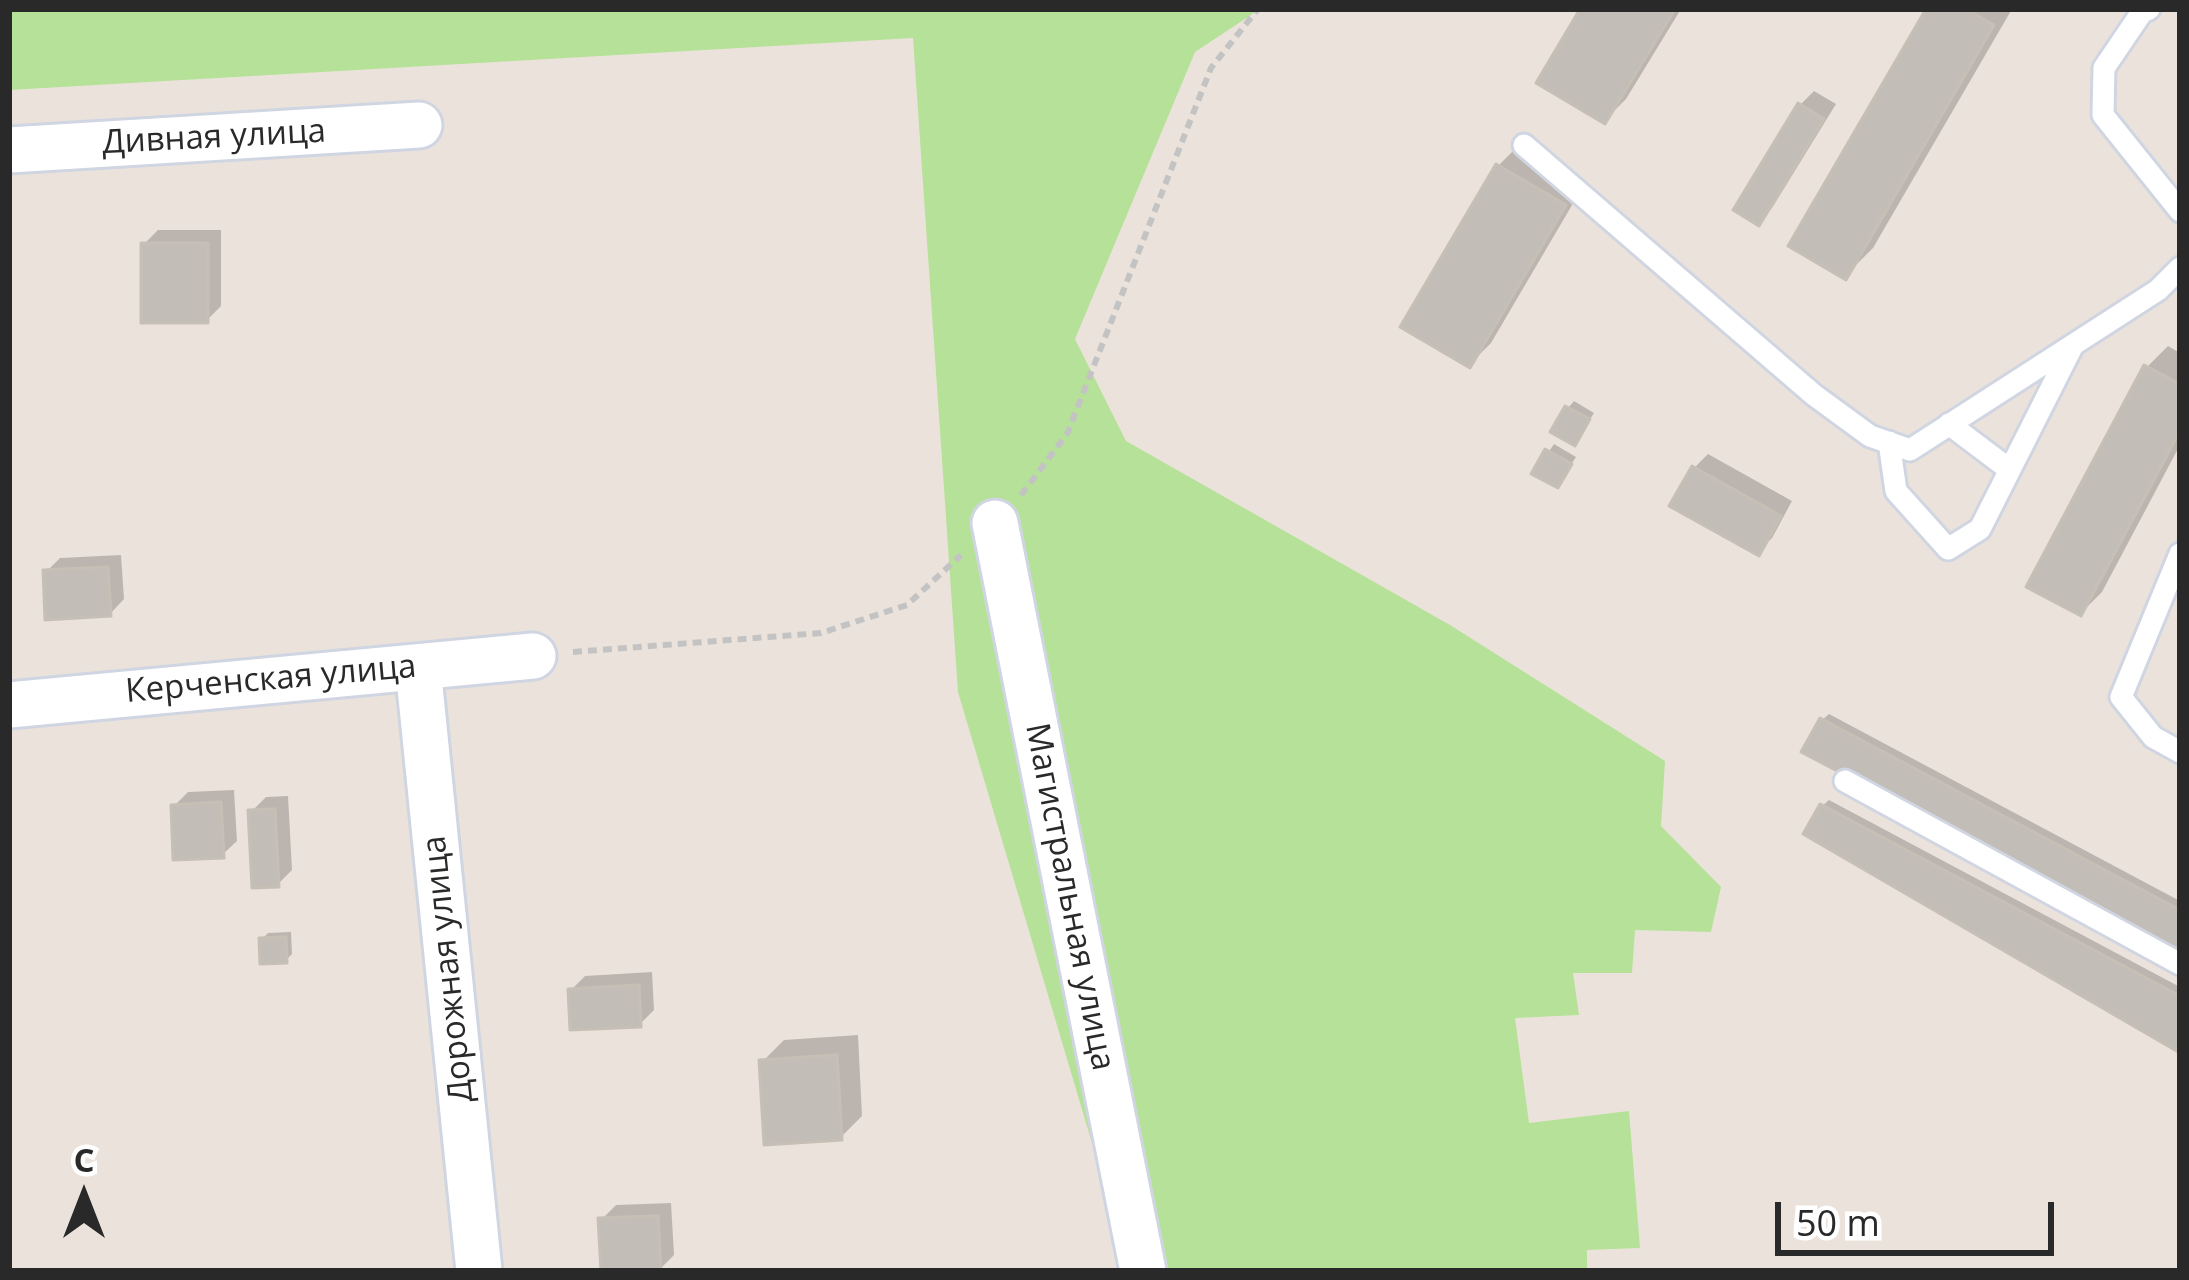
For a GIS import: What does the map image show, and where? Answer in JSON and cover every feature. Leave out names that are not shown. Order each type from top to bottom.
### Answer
[{"type":"street","name":"Дивная улица","points":[[9,150],[419,125]]},
{"type":"street","name":"Магистральная улица","points":[[995,523],[1143,1271]]},
{"type":"street","name":"Керченская улица","points":[[9,705],[533,656]]},
{"type":"street","name":"Дорожная улица","points":[[418,667],[479,1271]]},
{"type":"lane","points":[[2149,9],[2142,12],[2104,68],[2103,115],[2180,211]]},
{"type":"lane","points":[[1524,145],[1814,394],[1870,436],[1910,450],[2074,344],[2169,291],[2180,268]]},
{"type":"lane","points":[[1889,442],[1896,491],[1948,549],[1980,529],[2074,344]]},
{"type":"lane","points":[[1949,424],[2010,470]]},
{"type":"lane","points":[[2180,554],[2121,697],[2153,737],[2180,752]]},
{"type":"lane","points":[[1845,781],[2180,964]]},
{"type":"path","points":[[533,656],[821,633],[907,604],[1009,510],[1067,434],[1211,68],[1258,9]]},
{"type":"green space","points":[[9,9],[1260,9],[1195,52],[1075,339],[1126,441],[1450,625],[1665,761],[1661,826],[1721,887],[1711,932],[1635,930],[1632,973],[1573,973],[1579,1015],[1515,1018],[1529,1123],[1629,1111],[1640,1248],[1587,1250],[1587,1271],[1130,1271],[958,692],[913,38],[9,90]]},
{"type":"building","points":[[1580,9],[1675,9],[1605,124],[1536,83]]},
{"type":"building","points":[[1926,9],[1966,9],[1994,25],[1846,280],[1788,246]]},
{"type":"building","points":[[1798,103],[1824,119],[1759,226],[1733,210]]},
{"type":"building","points":[[1496,164],[1566,205],[1470,368],[1400,327]]},
{"type":"building","points":[[141,243],[208,243],[208,323],[141,323]]},
{"type":"building","points":[[2144,365],[2180,384],[2180,431],[2081,616],[2026,587]]},
{"type":"building","points":[[1565,406],[1590,419],[1575,446],[1550,432]]},
{"type":"building","points":[[1545,449],[1572,464],[1558,488],[1531,474]]},
{"type":"building","points":[[1692,466],[1781,516],[1759,556],[1669,506]]},
{"type":"building","points":[[108,567],[111,616],[45,620],[43,570]]},
{"type":"building","points":[[1820,718],[2180,910],[2180,951],[1801,752]]},
{"type":"building","points":[[221,802],[224,858],[173,860],[171,805]]},
{"type":"building","points":[[1820,804],[2180,996],[2180,1053],[1803,834]]},
{"type":"building","points":[[275,809],[279,887],[252,888],[248,810]]},
{"type":"building","points":[[286,937],[287,963],[260,964],[259,938]]},
{"type":"building","points":[[639,985],[641,1027],[570,1030],[568,989]]},
{"type":"building","points":[[837,1055],[842,1140],[764,1145],[759,1060]]},
{"type":"building","points":[[658,1216],[661,1271],[601,1271],[598,1218]]}]
